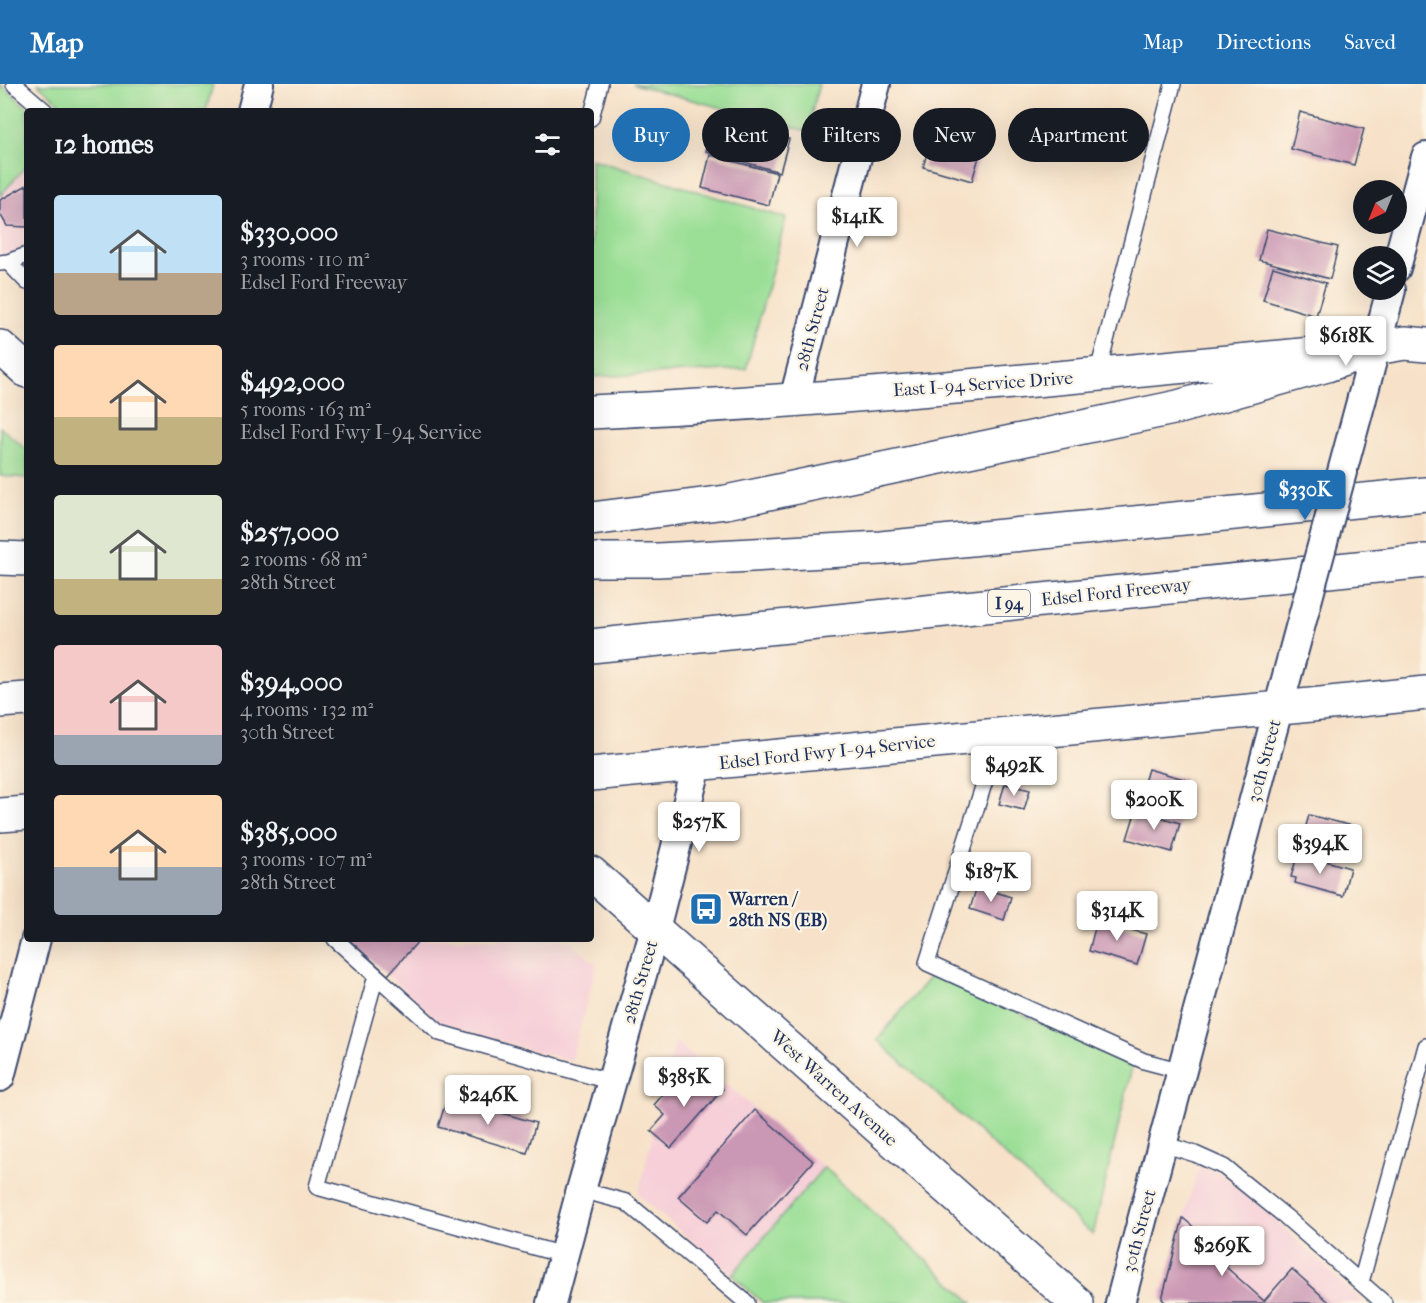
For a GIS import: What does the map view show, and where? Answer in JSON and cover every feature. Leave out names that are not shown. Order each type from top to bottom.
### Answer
[{"type":"main road","points":[[594,519],[726,502],[1178,407],[1327,365],[1375,348],[1405,343],[1426,345]]},
{"type":"main road","points":[[0,347],[24,366]]},
{"type":"main road","name":"East I- 94 Service Drive","points":[[594,412],[681,408],[1097,375],[1375,348]]},
{"type":"main road","points":[[594,560],[658,560],[881,548],[1426,494]]},
{"type":"main road","points":[[0,558],[24,559]]},
{"type":"main road","name":"Edsel Ford Freeway","points":[[594,646],[1426,561]]},
{"type":"main road","name":"Edsel Ford Fwy I- 94 Service","points":[[594,774],[1426,693]]},
{"type":"main road","points":[[0,701],[24,699]]},
{"type":"main road","points":[[0,815],[24,813]]},
{"type":"main road","name":"West Warren Avenue","points":[[594,876],[1077,1303]]},
{"type":"street","points":[[253,108],[259,84]]},
{"type":"street","name":"28th Street","points":[[794,399],[876,84]]},
{"type":"street","points":[[1402,246],[1426,157]]},
{"type":"street","name":"30th Street","points":[[1120,1303],[1388,300]]},
{"type":"street","name":"28th Street","points":[[550,1303],[655,929],[697,765]]},
{"type":"street","points":[[0,1077],[35,942]]},
{"type":"lane","points":[[15,84],[42,108]]},
{"type":"lane","points":[[594,108],[600,84]]},
{"type":"lane","points":[[1097,375],[1173,84]]},
{"type":"lane","points":[[4,262],[24,256]]},
{"type":"lane","points":[[4,262],[24,279]]},
{"type":"lane","points":[[988,736],[990,765],[927,963],[1144,1061],[1182,1071]]},
{"type":"lane","points":[[338,942],[440,1033],[612,1082]]},
{"type":"lane","points":[[376,976],[317,1187],[563,1255]]},
{"type":"lane","points":[[1360,1282],[1426,1046]]},
{"type":"lane","points":[[1162,1144],[1195,1154],[1224,1167],[1286,1217],[1384,1303]]},
{"type":"lane","points":[[581,1190],[626,1202],[747,1303]]},
{"type":"shaded area","points":[[24,168],[24,282],[0,261],[0,196]]},
{"type":"shaded area","points":[[351,942],[570,942],[597,965],[571,1061],[444,1026]]},
{"type":"shaded area","points":[[675,1041],[824,1167],[732,1275],[638,1195]]},
{"type":"shaded area","points":[[1199,1166],[1218,1172],[1265,1210],[1364,1303],[1167,1303],[1160,1296]]},
{"type":"green space","points":[[0,84],[28,108],[24,108],[24,168],[0,196]]},
{"type":"green space","points":[[38,84],[213,84],[207,108],[65,108]]},
{"type":"green space","points":[[633,84],[819,84],[813,108],[801,108],[801,129],[789,126],[789,108],[722,108]]},
{"type":"green space","points":[[594,160],[786,218],[746,369],[594,377]]},
{"type":"green space","points":[[0,427],[24,447],[24,478],[0,476]]},
{"type":"green space","points":[[934,972],[1132,1067],[1093,1235],[877,1040]]},
{"type":"green space","points":[[824,1167],[973,1303],[763,1303],[732,1275]]},
{"type":"building","points":[[1300,112],[1364,129],[1354,165],[1291,149]]},
{"type":"building","points":[[708,162],[736,162],[777,173],[769,205],[702,188]]},
{"type":"building","points":[[745,162],[783,162],[780,172]]},
{"type":"building","points":[[924,162],[978,162],[972,181],[923,167]]},
{"type":"building","points":[[24,187],[24,227],[7,226],[0,214],[0,200]]},
{"type":"building","points":[[1267,229],[1338,247],[1330,279],[1259,260]]},
{"type":"building","points":[[1273,267],[1326,283],[1316,316],[1263,300]]},
{"type":"building","points":[[1148,769],[1184,779],[1176,810],[1139,799]]},
{"type":"building","points":[[1005,784],[1030,790],[1024,810],[999,804]]},
{"type":"building","points":[[1136,810],[1180,823],[1172,852],[1127,839]]},
{"type":"building","points":[[1309,815],[1361,828],[1353,858],[1305,846],[1307,833],[1304,833]]},
{"type":"building","points":[[1298,853],[1350,868],[1343,896],[1295,883],[1296,878],[1291,877]]},
{"type":"building","points":[[977,886],[1011,897],[1004,920],[970,909]]},
{"type":"building","points":[[1097,920],[1146,934],[1137,965],[1089,951]]},
{"type":"building","points":[[351,942],[417,942],[388,975]]},
{"type":"building","points":[[688,1075],[699,1085],[707,1075],[723,1089],[671,1148],[651,1131],[665,1115],[654,1105],[671,1085],[675,1089]]},
{"type":"building","points":[[458,1100],[536,1123],[527,1153],[438,1127],[445,1105],[456,1108]]},
{"type":"building","points":[[755,1110],[813,1161],[747,1235],[718,1210],[707,1222],[678,1197]]},
{"type":"building","points":[[1183,1218],[1232,1260],[1226,1267],[1264,1301],[1292,1269],[1330,1303],[1166,1303],[1162,1299]]},
{"type":"place","name":"Warren / 28th NS (EB)","points":[[706,909]]}]
